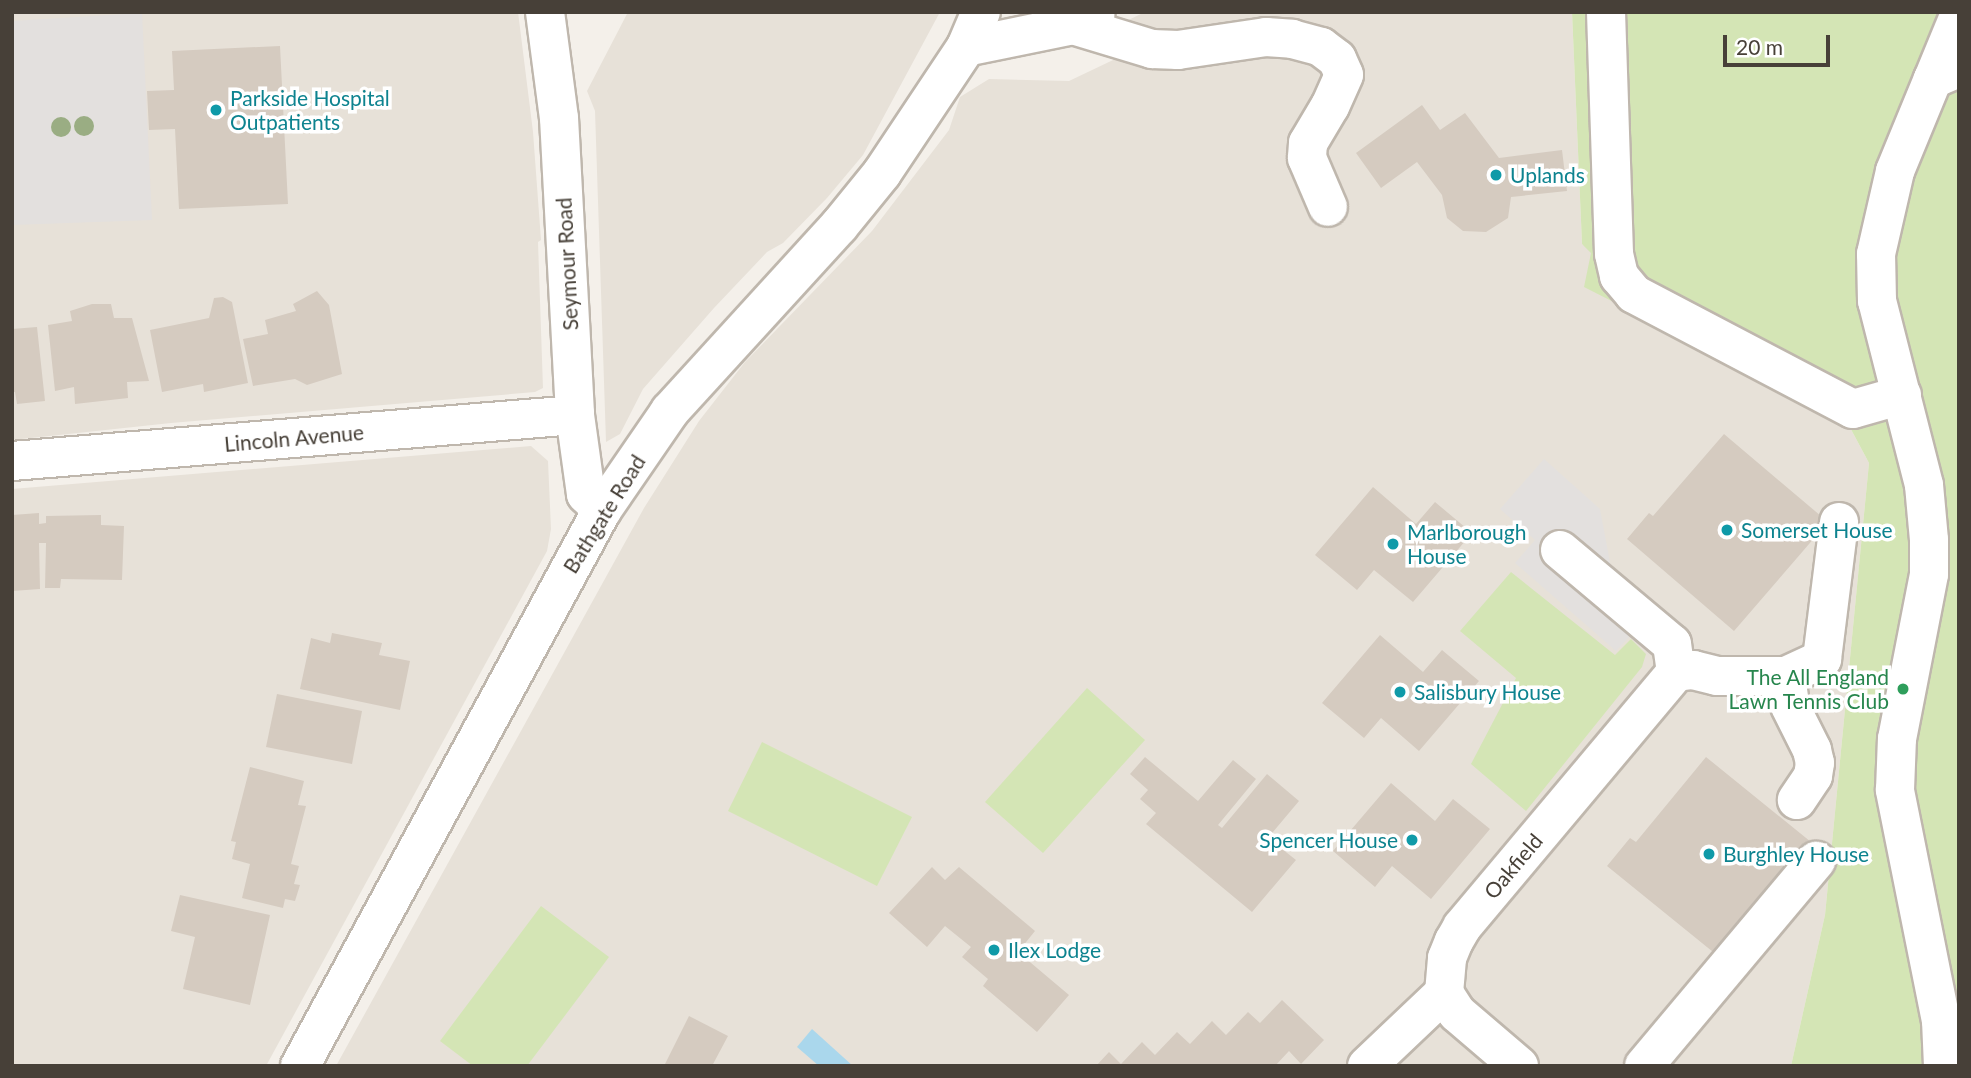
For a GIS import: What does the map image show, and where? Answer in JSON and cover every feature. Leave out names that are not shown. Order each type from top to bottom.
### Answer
[{"type":"street","name":"Seymour Road","points":[[545,12],[559,118],[575,415],[586,494],[602,510]]},
{"type":"street","name":"Bathgate Road","points":[[300,1066],[602,510],[670,411],[839,226],[882,173],[967,47],[981,12]]},
{"type":"street","points":[[1606,12],[1614,254],[1619,276],[1634,294],[1853,409],[1902,395]]},
{"type":"street","points":[[1943,1066],[1941,1021],[1895,790],[1897,739],[1929,574],[1924,485],[1877,301],[1876,254],[1895,170],[1946,74],[1959,16]]},
{"type":"street","points":[[967,47],[1087,19],[1152,49],[1178,50],[1266,37],[1292,39],[1321,47],[1337,59],[1344,75],[1330,106],[1308,143],[1307,158],[1328,207]]},
{"type":"street","name":"Lincoln Avenue","points":[[12,461],[575,415]]},
{"type":"street","points":[[1560,550],[1672,644],[1676,671],[1693,670],[1717,676],[1786,676],[1822,659],[1839,523]]},
{"type":"street","name":"Oakfield","points":[[1444,993],[1447,958],[1462,927],[1676,671]]},
{"type":"street","points":[[1786,676],[1790,706],[1812,750],[1815,763],[1813,776],[1797,800]]},
{"type":"street","points":[[1644,1066],[1816,861]]},
{"type":"street","points":[[1367,1066],[1444,993],[1457,1013],[1519,1066]]},
{"type":"shaded area","points":[[12,12],[518,12],[533,132],[541,240],[538,242],[543,388],[535,392],[171,423],[12,440]]},
{"type":"shaded area","points":[[628,12],[940,12],[863,155],[827,198],[783,243],[767,252],[714,308],[643,389],[620,434],[606,442],[595,111],[587,91]]},
{"type":"shaded area","points":[[1145,12],[1572,12],[1582,244],[1846,420],[1869,463],[1825,915],[1791,1066],[336,1066],[644,508],[699,421],[745,362],[872,231],[949,130],[960,97],[989,79],[1069,81],[1153,41],[1114,27]]},
{"type":"shaded area","points":[[142,13],[152,220],[12,225],[12,21]]},
{"type":"shaded area","points":[[531,446],[548,461],[551,529],[547,551],[266,1066],[12,1066],[12,489]]},
{"type":"shaded area","points":[[1544,459],[1600,509],[1611,568],[1659,605],[1616,651],[1515,563],[1535,540],[1500,509]]},
{"type":"green space","name":"The All England Lawn Tennis Club","points":[[1572,12],[1959,12],[1959,1066],[1791,1066],[1825,915],[1869,463],[1846,420],[1584,287],[1591,253],[1582,244]]},
{"type":"green space","points":[[1511,572],[1615,655],[1631,639],[1646,654],[1642,667],[1526,811],[1471,764],[1516,678],[1460,631]]},
{"type":"green space","points":[[1087,688],[1145,740],[1043,853],[985,802]]},
{"type":"green space","points":[[762,742],[912,817],[877,886],[728,811]]},
{"type":"green space","points":[[541,906],[609,957],[527,1066],[473,1066],[440,1041]]},
{"type":"water","points":[[812,1029],[853,1066],[819,1066],[797,1047]]},
{"type":"building","name":"Parkside Hospital Outpatients","points":[[280,46],[288,204],[179,209],[175,129],[149,130],[147,91],[174,90],[172,51]]},
{"type":"building","name":"Uplands","points":[[1422,105],[1440,130],[1465,113],[1499,158],[1562,150],[1567,191],[1511,197],[1508,218],[1486,232],[1463,231],[1447,218],[1442,195],[1417,162],[1381,188],[1356,153]]},
{"type":"building","points":[[317,291],[329,305],[342,374],[307,385],[295,379],[253,386],[243,339],[268,334],[265,320],[296,311],[293,304]]},
{"type":"building","points":[[223,297],[232,302],[248,383],[204,392],[203,384],[162,392],[150,330],[209,318],[214,298]]},
{"type":"building","points":[[92,304],[111,304],[114,318],[132,318],[149,381],[127,382],[128,398],[75,404],[74,387],[55,391],[48,325],[72,321],[70,311]]},
{"type":"building","points":[[37,327],[45,401],[17,404],[15,392],[12,392],[12,329]]},
{"type":"building","name":"Somerset House","points":[[1724,434],[1828,522],[1734,631],[1627,539],[1649,513],[1653,516]]},
{"type":"building","name":"Marlborough House","points":[[1373,487],[1416,524],[1435,502],[1472,533],[1413,602],[1374,570],[1357,590],[1315,555]]},
{"type":"building","points":[[39,513],[39,524],[46,523],[46,516],[101,515],[101,525],[124,526],[122,580],[61,579],[60,588],[45,588],[46,543],[39,543],[40,589],[12,591],[12,515]]},
{"type":"building","points":[[332,633],[382,643],[379,655],[410,661],[400,710],[300,689],[311,638],[330,643]]},
{"type":"building","name":"Salisbury House","points":[[1380,635],[1423,672],[1442,650],[1479,681],[1419,751],[1381,718],[1364,738],[1322,703]]},
{"type":"building","points":[[277,694],[362,711],[352,764],[266,747]]},
{"type":"building","points":[[1145,757],[1198,801],[1233,760],[1256,779],[1218,825],[1222,828],[1267,774],[1299,801],[1268,838],[1296,860],[1252,912],[1146,824],[1156,813],[1140,799],[1148,790],[1130,774]]},
{"type":"building","name":"Burghley House","points":[[1706,757],[1811,842],[1718,956],[1607,866],[1630,838],[1636,842]]},
{"type":"building","points":[[250,767],[304,781],[298,805],[306,806],[291,864],[299,866],[294,884],[300,885],[295,901],[285,899],[283,908],[242,898],[250,864],[232,859],[236,842],[231,841]]},
{"type":"building","name":"Spencer House","points":[[1391,783],[1435,821],[1453,799],[1490,829],[1431,899],[1392,866],[1375,887],[1333,851]]},
{"type":"building","name":"Ilex Lodge","points":[[932,867],[945,880],[959,867],[1035,931],[1018,952],[1069,995],[1037,1032],[983,986],[988,979],[962,957],[971,947],[945,926],[927,947],[889,913]]},
{"type":"building","points":[[180,895],[270,915],[250,1005],[183,989],[195,937],[171,931]]},
{"type":"building","points":[[1282,1000],[1324,1040],[1301,1064],[1289,1051],[1275,1066],[1096,1066],[1109,1052],[1121,1064],[1142,1042],[1155,1055],[1177,1032],[1190,1044],[1212,1021],[1226,1035],[1248,1012],[1260,1023]]},
{"type":"building","points":[[689,1016],[728,1036],[712,1066],[664,1066]]},
{"type":"place","name":"Parkside Hospital Outpatients","points":[[216,110]]},
{"type":"place","name":"Uplands","points":[[1496,175]]},
{"type":"place","name":"Somerset House","points":[[1727,530]]},
{"type":"place","name":"Marlborough House","points":[[1393,544]]},
{"type":"place","name":"The All England Lawn Tennis Club","points":[[1903,689]]},
{"type":"place","name":"Salisbury House","points":[[1400,692]]},
{"type":"place","name":"Spencer House","points":[[1412,840]]},
{"type":"place","name":"Burghley House","points":[[1709,854]]},
{"type":"place","name":"Ilex Lodge","points":[[994,950]]}]
